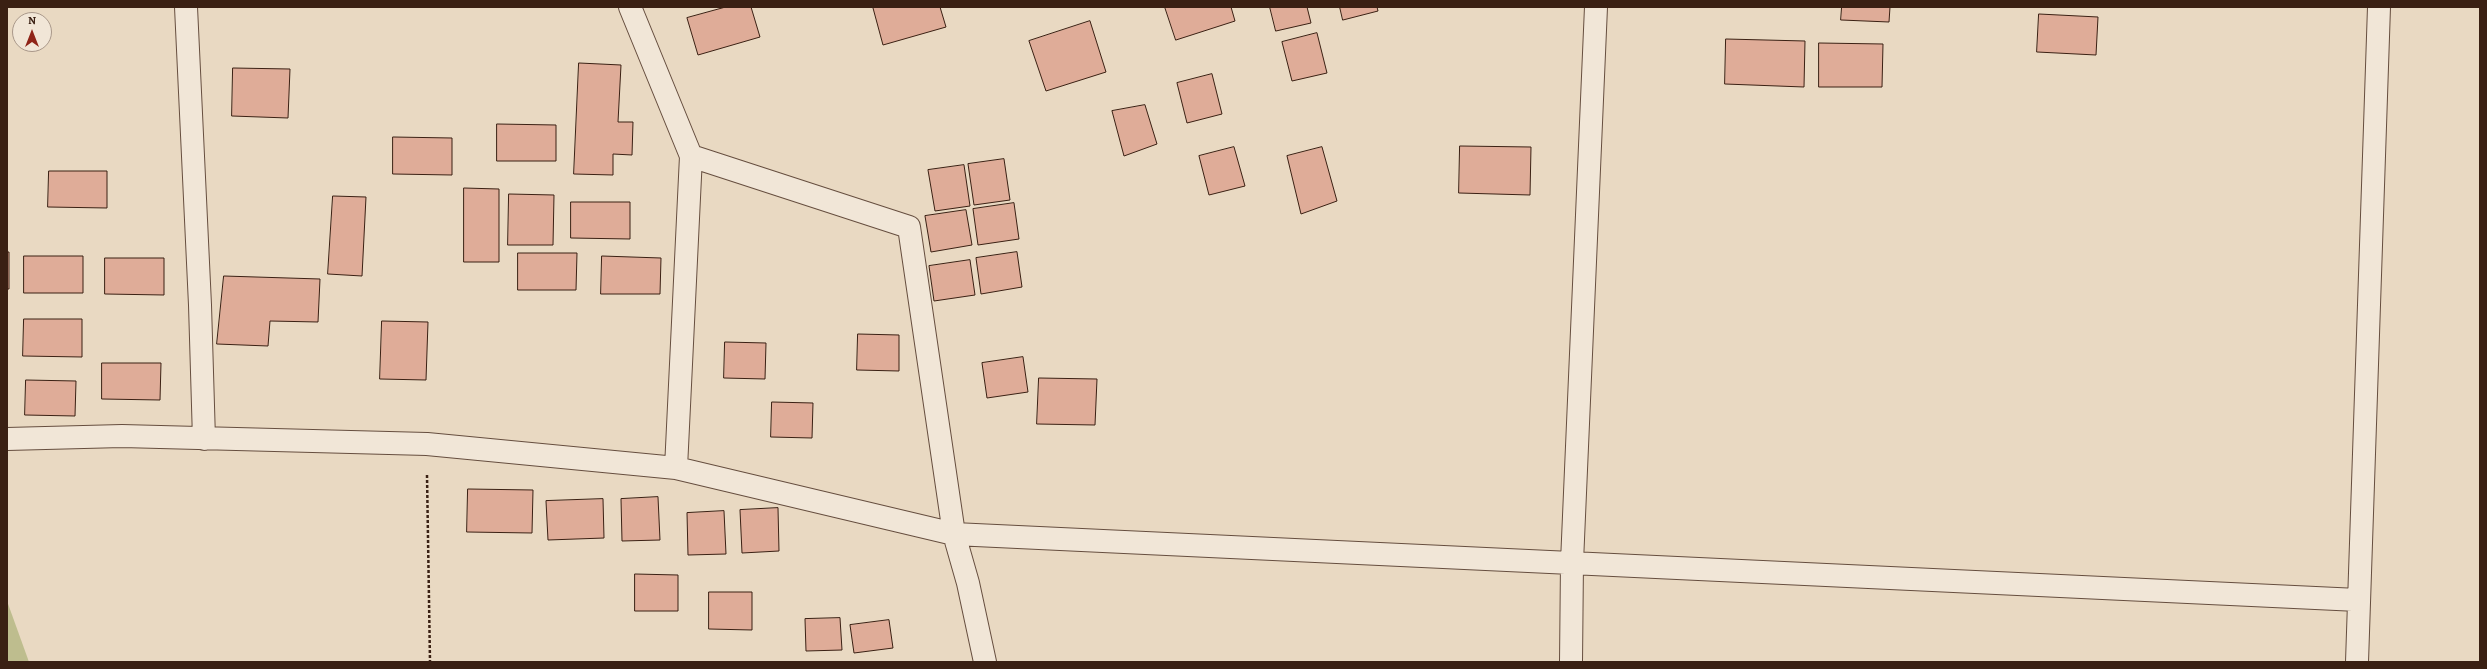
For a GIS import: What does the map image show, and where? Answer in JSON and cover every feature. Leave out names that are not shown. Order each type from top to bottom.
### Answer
[{"type":"street","points":[[186,7],[200,305],[204,440]]},
{"type":"street","points":[[630,7],[691,156],[676,468]]},
{"type":"street","points":[[1571,662],[1572,562],[1596,7]]},
{"type":"street","points":[[2357,662],[2379,7]]},
{"type":"street","points":[[691,156],[909,227],[954,534],[968,584],[985,662]]},
{"type":"street","points":[[7,438],[122,436],[204,440],[427,444],[676,468],[954,534],[2358,600]]},
{"type":"path","points":[[427,444],[430,662]]},
{"type":"shaded area","points":[[7,601],[29,662],[7,662]]},
{"type":"building","points":[[726,7],[751,7],[760,37],[698,55],[687,18]]},
{"type":"building","points":[[940,7],[946,27],[883,45],[873,8]]},
{"type":"building","points":[[1165,7],[1231,7],[1235,21],[1176,40]]},
{"type":"building","points":[[1270,7],[1307,7],[1311,23],[1276,31]]},
{"type":"building","points":[[1340,7],[1377,7],[1378,11],[1343,20]]},
{"type":"building","points":[[1842,7],[1890,7],[1889,22],[1841,20]]},
{"type":"building","points":[[2039,14],[2098,17],[2096,55],[2037,52]]},
{"type":"building","points":[[1090,21],[1106,72],[1046,91],[1029,41]]},
{"type":"building","points":[[1317,33],[1327,73],[1292,81],[1282,42]]},
{"type":"building","points":[[1726,39],[1805,41],[1804,87],[1725,84]]},
{"type":"building","points":[[1819,43],[1883,44],[1882,87],[1819,87]]},
{"type":"building","points":[[579,63],[621,65],[618,122],[633,122],[632,155],[613,154],[613,175],[574,174]]},
{"type":"building","points":[[233,68],[290,69],[288,118],[232,116]]},
{"type":"building","points":[[1212,74],[1222,114],[1187,123],[1177,83]]},
{"type":"building","points":[[1145,105],[1157,144],[1124,156],[1112,111]]},
{"type":"building","points":[[497,124],[556,125],[556,161],[497,161]]},
{"type":"building","points":[[393,137],[452,138],[452,175],[393,174]]},
{"type":"building","points":[[1460,146],[1531,147],[1530,195],[1459,193]]},
{"type":"building","points":[[1234,147],[1245,186],[1209,195],[1199,156]]},
{"type":"building","points":[[1322,147],[1337,201],[1301,214],[1287,156]]},
{"type":"building","points":[[1004,159],[1010,200],[974,205],[968,164]]},
{"type":"building","points":[[964,165],[970,206],[935,211],[928,170]]},
{"type":"building","points":[[49,171],[107,171],[107,208],[48,207]]},
{"type":"building","points":[[464,188],[499,189],[499,262],[464,262]]},
{"type":"building","points":[[509,194],[554,195],[553,245],[508,245]]},
{"type":"building","points":[[333,196],[366,197],[362,276],[328,274]]},
{"type":"building","points":[[571,202],[630,202],[630,239],[571,238]]},
{"type":"building","points":[[1014,203],[1019,239],[978,245],[973,209]]},
{"type":"building","points":[[966,210],[972,245],[931,252],[925,216]]},
{"type":"building","points":[[7,252],[9,252],[9,289],[7,289]]},
{"type":"building","points":[[1017,252],[1022,287],[981,294],[976,258]]},
{"type":"building","points":[[518,253],[577,253],[576,290],[518,290]]},
{"type":"building","points":[[24,256],[83,256],[83,293],[24,293]]},
{"type":"building","points":[[602,256],[661,258],[660,294],[601,294]]},
{"type":"building","points":[[105,258],[164,258],[164,295],[105,294]]},
{"type":"building","points":[[970,260],[975,295],[934,301],[929,266]]},
{"type":"building","points":[[224,276],[320,279],[318,322],[270,321],[268,346],[217,344]]},
{"type":"building","points":[[24,319],[82,319],[82,357],[23,356]]},
{"type":"building","points":[[382,321],[428,322],[426,380],[380,379]]},
{"type":"building","points":[[858,334],[899,335],[899,371],[857,370]]},
{"type":"building","points":[[725,342],[766,343],[765,379],[724,378]]},
{"type":"building","points":[[1023,357],[1028,392],[987,398],[982,363]]},
{"type":"building","points":[[102,363],[161,363],[160,400],[102,399]]},
{"type":"building","points":[[1039,378],[1097,379],[1095,425],[1037,424]]},
{"type":"building","points":[[26,380],[76,381],[75,416],[25,415]]},
{"type":"building","points":[[772,402],[813,403],[812,438],[771,437]]},
{"type":"building","points":[[468,489],[533,490],[532,533],[467,532]]},
{"type":"building","points":[[658,497],[660,540],[622,541],[621,499]]},
{"type":"building","points":[[603,499],[604,538],[548,540],[546,501]]},
{"type":"building","points":[[778,508],[779,551],[742,553],[740,510]]},
{"type":"building","points":[[724,511],[726,554],[688,555],[687,513]]},
{"type":"building","points":[[635,574],[678,575],[678,611],[635,611]]},
{"type":"building","points":[[709,592],[752,592],[752,630],[709,629]]},
{"type":"building","points":[[840,618],[842,650],[806,651],[805,619]]},
{"type":"building","points":[[889,620],[893,648],[854,653],[850,625]]}]
